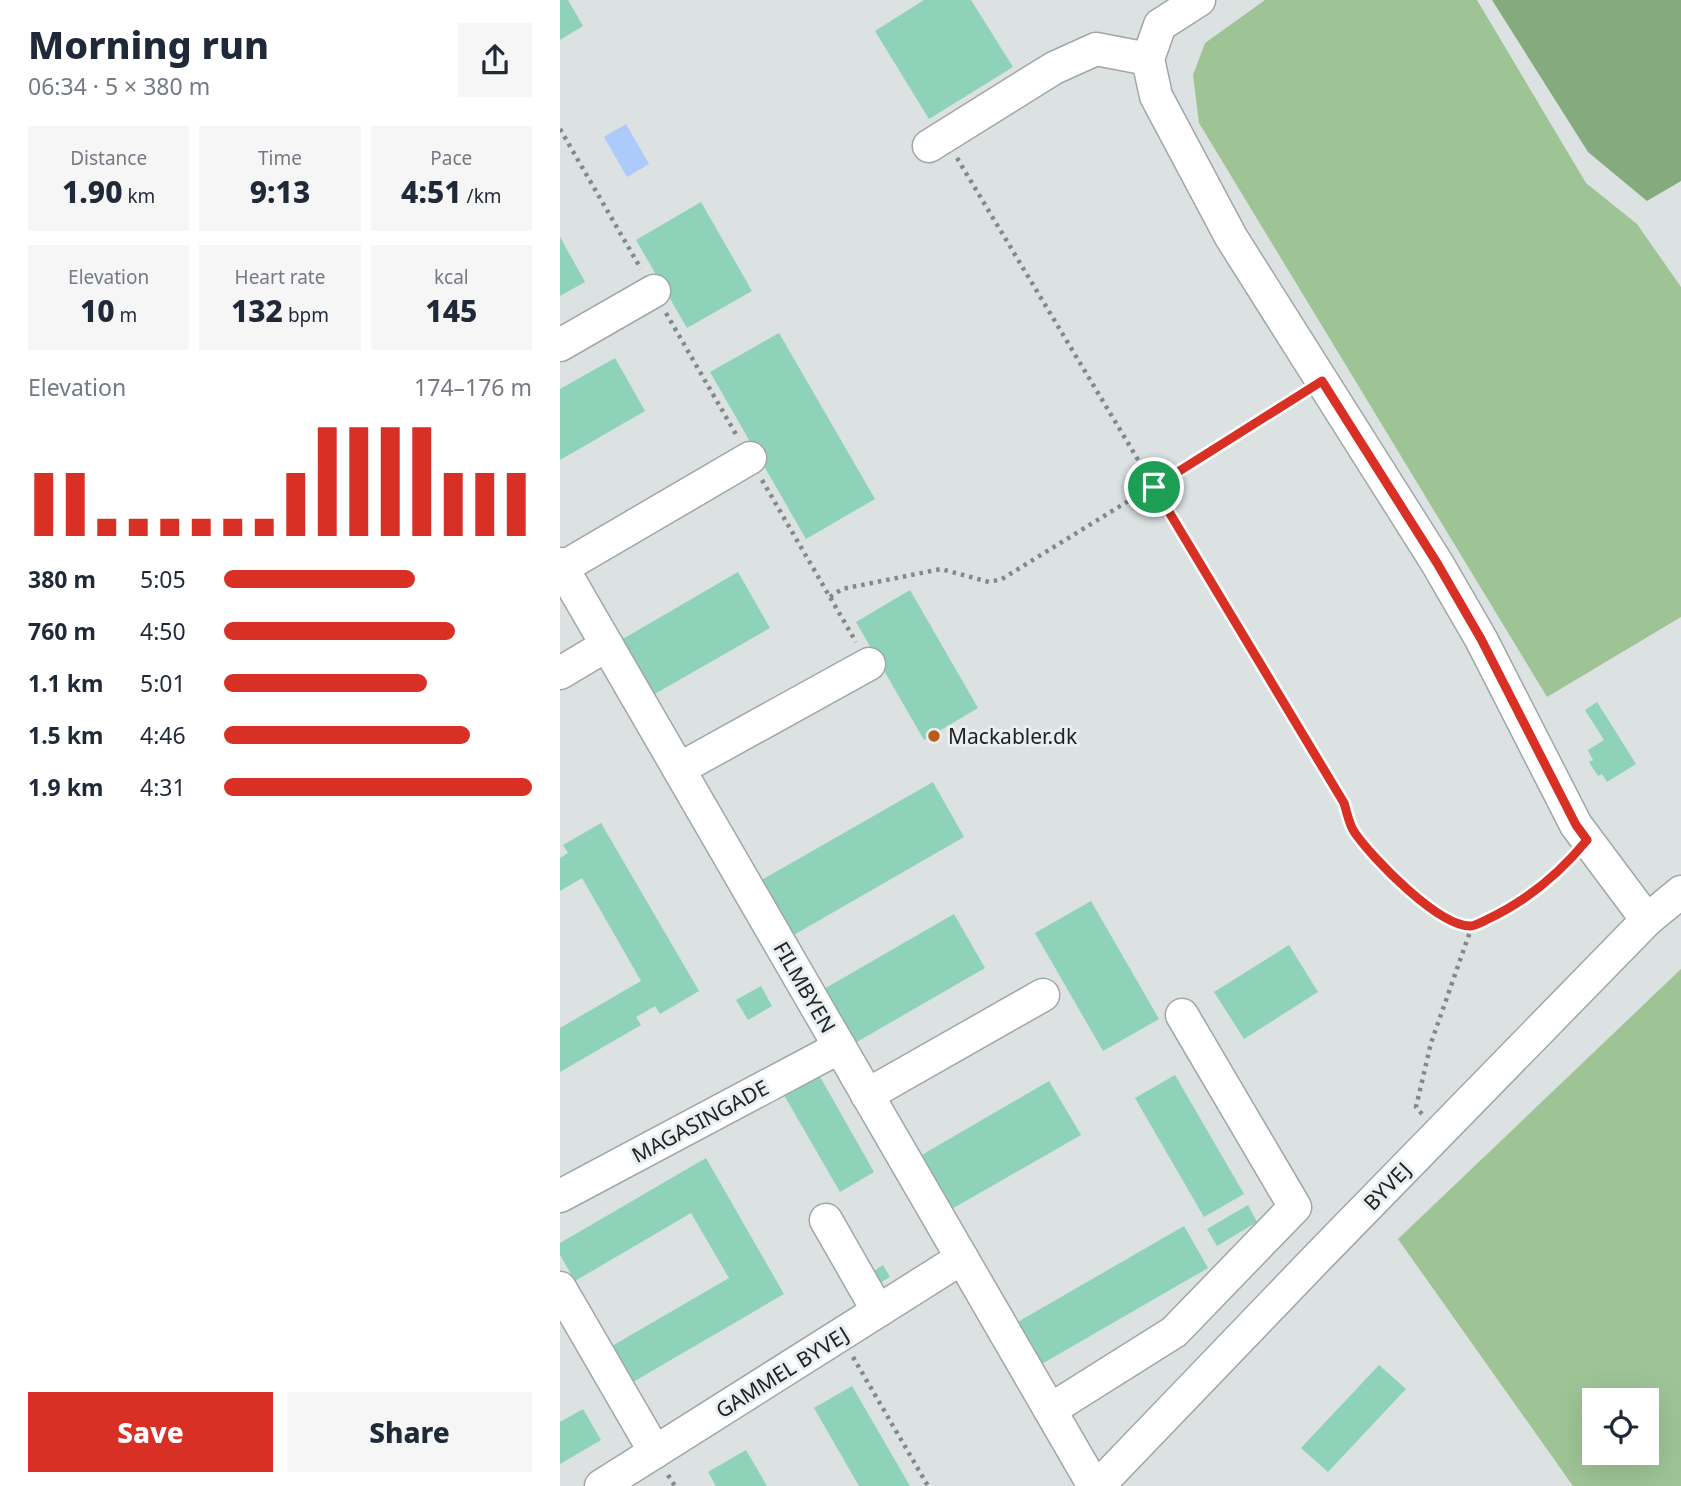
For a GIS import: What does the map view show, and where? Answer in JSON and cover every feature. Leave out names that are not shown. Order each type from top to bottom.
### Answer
[{"type":"street","points":[[1199,0],[1160,25],[1148,59],[1156,96],[1231,237],[1462,607],[1576,825],[1647,920]]},
{"type":"street","points":[[936,141],[1054,68],[1096,49],[1148,59]]},
{"type":"street","points":[[560,345],[653,291]]},
{"type":"street","points":[[561,566],[750,458]]},
{"type":"street","name":"FILMBYEN","points":[[561,566],[570,605],[607,645],[1096,1486]]},
{"type":"street","points":[[560,673],[607,645]]},
{"type":"street","points":[[679,769],[869,664]]},
{"type":"street","name":"BYVEJ","points":[[1096,1486],[1647,920],[1681,892]]},
{"type":"street","points":[[867,1095],[1043,995]]},
{"type":"street","points":[[1050,1410],[1174,1332],[1295,1208],[1182,1015]]},
{"type":"street","name":"MAGASINGADE","points":[[560,1196],[840,1047]]},
{"type":"street","points":[[826,1220],[878,1311]]},
{"type":"street","name":"GAMMEL BYVEJ","points":[[601,1486],[962,1258]]},
{"type":"street","points":[[560,1288],[655,1452]]},
{"type":"path","points":[[560,129],[869,664]]},
{"type":"path","points":[[936,141],[1154,487],[1344,803],[1354,832],[1418,900],[1447,920],[1472,926],[1505,911],[1535,890],[1569,862],[1587,840]]},
{"type":"path","points":[[830,597],[842,589],[941,569],[989,582],[1002,579],[1322,381]]},
{"type":"path","points":[[1438,1133],[1416,1107],[1431,1043],[1472,926]]},
{"type":"path","points":[[840,1335],[928,1486]]},
{"type":"green space","points":[[1265,0],[1477,0],[1586,183],[1637,224],[1681,287],[1681,617],[1547,697],[1199,123],[1193,75],[1205,43]]},
{"type":"green space","points":[[1492,0],[1681,0],[1681,181],[1647,201],[1588,152]]},
{"type":"green space","points":[[1681,969],[1681,1486],[1573,1486],[1398,1239]]},
{"type":"water","points":[[626,124],[649,164],[627,177],[604,137]]},
{"type":"building","points":[[560,0],[568,0],[583,26],[560,40]]},
{"type":"building","points":[[924,0],[971,0],[1013,67],[929,119],[875,31]]},
{"type":"building","points":[[701,202],[752,291],[687,328],[636,240]]},
{"type":"building","points":[[560,237],[585,282],[560,296]]},
{"type":"building","points":[[779,333],[875,499],[806,539],[710,372]]},
{"type":"building","points":[[615,358],[645,411],[560,460],[560,389]]},
{"type":"building","points":[[738,572],[770,628],[653,695],[621,640]]},
{"type":"building","points":[[910,590],[978,708],[924,740],[856,622]]},
{"type":"building","points":[[1597,702],[1636,764],[1607,782],[1602,774],[1598,776],[1589,762],[1593,760],[1588,750],[1604,740],[1585,710]]},
{"type":"building","points":[[933,782],[964,837],[792,936],[760,881]]},
{"type":"building","points":[[601,823],[699,991],[660,1014],[655,1006],[636,1017],[641,1025],[560,1072],[560,1028],[641,981],[582,878],[560,891],[560,858],[568,853],[563,845]]},
{"type":"building","points":[[1091,901],[1159,1019],[1103,1051],[1035,933]]},
{"type":"building","points":[[954,914],[985,968],[855,1043],[824,989]]},
{"type":"building","points":[[1289,945],[1318,992],[1244,1039],[1214,992]]},
{"type":"building","points":[[761,986],[772,1006],[748,1020],[736,1000]]},
{"type":"building","points":[[819,1075],[874,1172],[840,1192],[784,1095]]},
{"type":"building","points":[[1175,1075],[1244,1194],[1204,1217],[1135,1098]]},
{"type":"building","points":[[1049,1081],[1081,1135],[950,1210],[920,1156]]},
{"type":"building","points":[[706,1158],[784,1294],[633,1382],[612,1346],[729,1278],[691,1213],[575,1281],[560,1255],[560,1243]]},
{"type":"building","points":[[1248,1205],[1257,1222],[1217,1246],[1207,1229]]},
{"type":"building","points":[[1184,1226],[1208,1268],[1040,1365],[1016,1323]]},
{"type":"building","points":[[883,1265],[890,1277],[878,1284],[871,1273]]},
{"type":"building","points":[[1379,1365],[1406,1389],[1328,1472],[1301,1448]]},
{"type":"building","points":[[852,1386],[910,1486],[859,1486],[814,1408]]},
{"type":"building","points":[[583,1409],[601,1440],[560,1464],[560,1422]]},
{"type":"building","points":[[746,1450],[767,1486],[716,1486],[708,1472]]},
{"type":"place","name":"Mackabler.dk","points":[[934,736]]},
{"type":"route","points":[[1322,381],[1437,563],[1481,639],[1576,825],[1587,840],[1569,862],[1505,911],[1472,926],[1447,920],[1418,900],[1354,832],[1344,803],[1154,487],[1322,381]]}]
